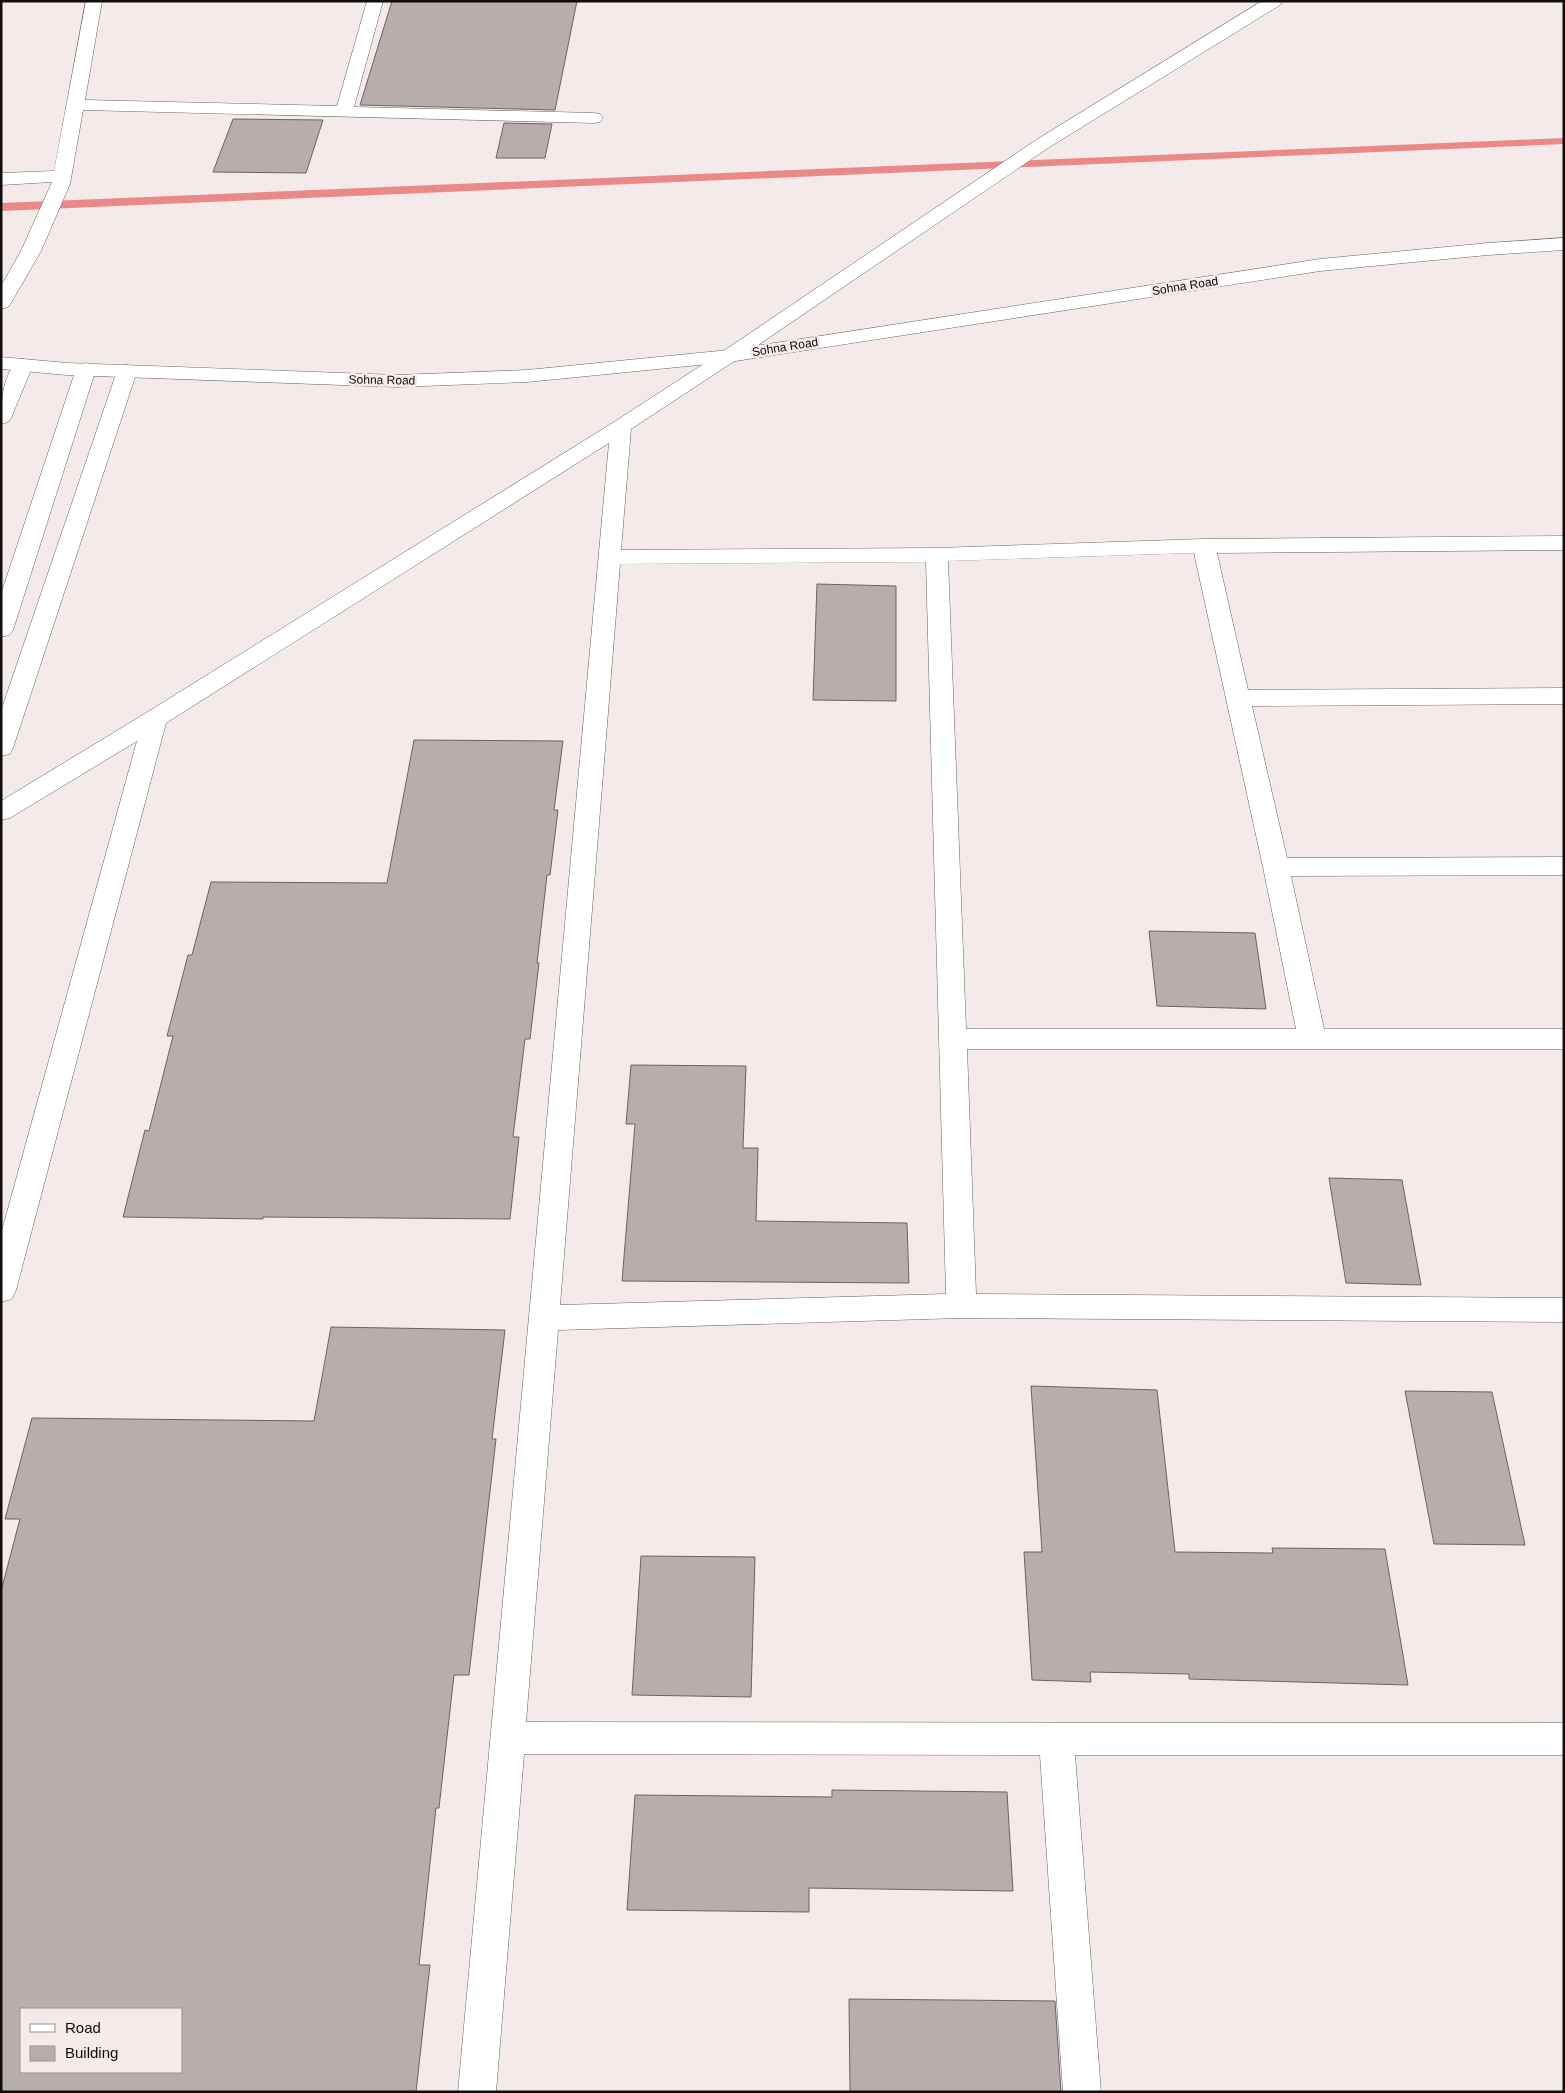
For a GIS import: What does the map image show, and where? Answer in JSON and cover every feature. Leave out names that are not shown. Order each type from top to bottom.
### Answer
[{"type":"street","points":[[1,303],[31,252],[62,180],[94,1]]},
{"type":"street","points":[[344,112],[374,1]]},
{"type":"street","points":[[1,812],[156,719],[621,426],[729,356],[1042,144],[1274,1]]},
{"type":"street","points":[[76,105],[594,118]]},
{"type":"street","points":[[1,179],[62,180]]},
{"type":"street","name":"Sohna Road","points":[[1,363],[86,370],[397,381],[527,376],[729,356],[1320,265],[1488,249],[1564,244]]},
{"type":"street","points":[[1,418],[23,365]]},
{"type":"street","points":[[1,630],[86,370]]},
{"type":"street","points":[[1,748],[127,371]]},
{"type":"street","points":[[477,2092],[621,426]]},
{"type":"street","points":[[609,557],[937,555],[1204,546],[1564,543]]},
{"type":"street","points":[[1204,546],[1276,867],[1312,1039]]},
{"type":"street","points":[[937,555],[961,1306]]},
{"type":"street","points":[[1238,698],[1564,696]]},
{"type":"street","points":[[1,1290],[156,719]]},
{"type":"street","points":[[1276,867],[1564,866]]},
{"type":"street","points":[[952,1039],[1564,1039]]},
{"type":"street","points":[[544,1318],[961,1306],[1564,1310]]},
{"type":"street","points":[[507,1738],[1564,1739]]},
{"type":"street","points":[[1056,1738],[1082,2092]]},
{"type":"building","points":[[392,1],[577,1],[555,110],[360,105]]},
{"type":"building","points":[[233,119],[323,120],[306,173],[213,172]]},
{"type":"building","points":[[504,123],[552,124],[545,158],[496,158]]},
{"type":"building","points":[[817,584],[896,586],[896,701],[813,700]]},
{"type":"building","points":[[414,740],[563,741],[554,810],[558,810],[550,875],[547,875],[530,1039],[525,1039],[513,1137],[519,1137],[510,1219],[123,1217],[145,1130],[149,1131],[173,1036],[167,1036],[188,955],[192,955],[211,882],[387,883]]},
{"type":"building","points":[[1149,931],[1255,933],[1266,1009],[1157,1006]]},
{"type":"building","points":[[631,1065],[746,1066],[743,1148],[758,1148],[756,1221],[907,1223],[909,1283],[622,1281],[635,1124],[626,1124]]},
{"type":"building","points":[[1329,1178],[1402,1180],[1421,1285],[1346,1283]]},
{"type":"building","points":[[331,1327],[505,1330],[492,1439],[496,1439],[469,1675],[454,1675],[439,1808],[436,1808],[419,1965],[430,1965],[416,2092],[1,2092],[1,1591],[20,1519],[5,1519],[32,1418],[314,1421]]},
{"type":"building","points":[[1031,1386],[1157,1390],[1175,1552],[1273,1553],[1272,1548],[1385,1549],[1408,1685],[1189,1679],[1189,1674],[1090,1672],[1091,1682],[1032,1680],[1024,1552],[1042,1552]]},
{"type":"building","points":[[1405,1391],[1492,1392],[1525,1545],[1434,1544]]},
{"type":"building","points":[[641,1556],[755,1557],[751,1697],[632,1695]]},
{"type":"building","points":[[832,1790],[1007,1792],[1013,1891],[809,1888],[809,1912],[627,1910],[635,1795],[832,1797]]},
{"type":"building","points":[[849,1999],[1055,2001],[1061,2092],[850,2092]]},
{"type":"waterway","points":[[1,207],[1564,141]]}]
